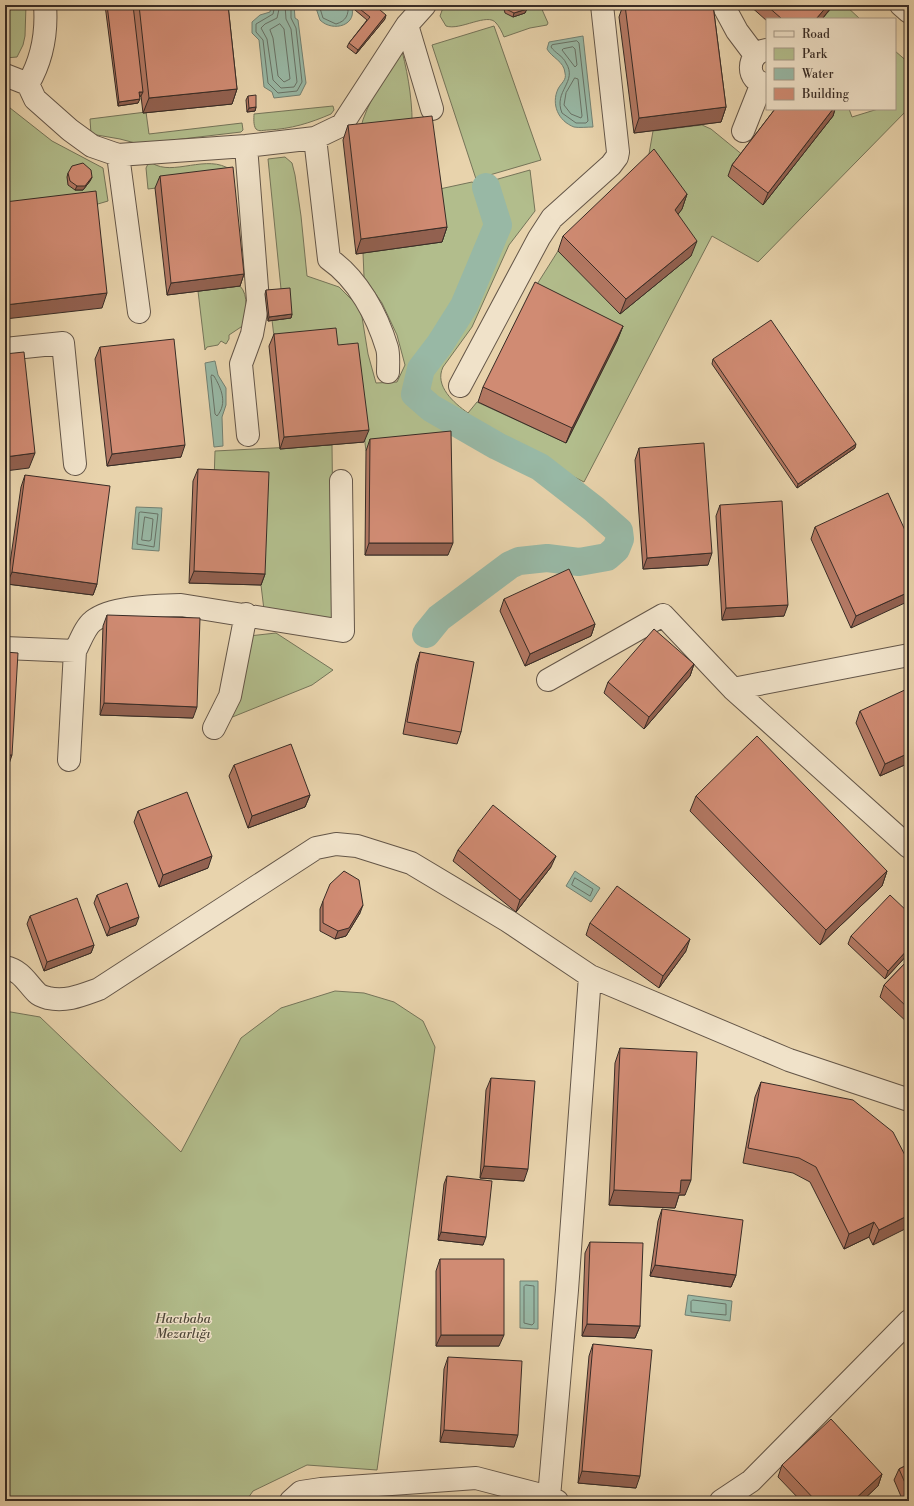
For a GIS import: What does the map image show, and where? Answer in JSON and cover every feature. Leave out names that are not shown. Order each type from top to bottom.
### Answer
[{"type":"street","points":[[28,84],[36,70],[43,43],[46,22],[45,5]]},
{"type":"street","points":[[5,75],[28,84],[35,99],[70,130],[92,146],[118,155],[246,146],[315,138],[342,125],[407,25],[425,5]]},
{"type":"street","points":[[460,386],[538,238],[552,218],[611,165],[617,157],[618,152],[602,5]]},
{"type":"street","points":[[723,5],[737,31],[761,52],[751,62],[750,67],[754,78],[765,83],[743,131]]},
{"type":"street","points":[[901,5],[909,12]]},
{"type":"street","points":[[407,25],[432,109]]},
{"type":"street","points":[[315,138],[329,259],[344,271],[367,301],[388,349],[388,372]]},
{"type":"street","points":[[246,146],[258,301],[254,328],[242,364],[248,435]]},
{"type":"street","points":[[118,155],[139,312]]},
{"type":"street","points":[[5,349],[63,342],[75,464]]},
{"type":"street","points":[[69,760],[75,651],[92,622],[113,613],[136,608],[181,605],[246,614],[343,631],[341,481]]},
{"type":"street","points":[[214,728],[230,696],[246,614]]},
{"type":"street","points":[[548,680],[662,615],[733,689],[909,847]]},
{"type":"street","points":[[5,648],[75,651]]},
{"type":"street","points":[[733,689],[909,655]]},
{"type":"street","points":[[5,966],[15,970],[26,979],[38,995],[54,999],[70,999],[99,989],[316,848],[336,844],[357,846],[411,863],[508,921],[590,976],[789,1060],[909,1100]]},
{"type":"street","points":[[291,1501],[300,1492],[476,1478],[553,1499],[590,976]]},
{"type":"street","points":[[721,1501],[751,1480],[909,1321]]},
{"type":"green space","points":[[12,5],[26,5],[25,36],[23,45],[17,57],[5,58],[5,23]]},
{"type":"green space","points":[[444,5],[540,5],[548,23],[547,25],[530,28],[504,37],[496,23],[492,20],[480,20],[452,27],[446,26],[440,16]]},
{"type":"green space","points":[[825,5],[845,5],[859,18],[823,18],[830,10]]},
{"type":"green space","points":[[494,26],[541,160],[476,179],[432,45]]},
{"type":"green space","points":[[402,51],[410,92],[412,133],[360,130],[372,99]]},
{"type":"green space","points":[[896,52],[909,63],[909,108],[758,262],[712,236],[584,482],[441,409],[429,401],[420,392],[425,371],[466,318],[502,225],[491,181],[530,170],[535,211],[509,245],[472,327],[443,367],[441,381],[443,387],[452,399],[468,413],[477,402],[566,443],[529,297],[558,251],[649,154],[653,131],[702,125],[711,129],[744,156],[822,110],[849,110],[852,117],[875,110],[896,110]]},
{"type":"green space","points":[[5,104],[52,141],[103,168],[108,201],[91,206],[5,216]]},
{"type":"green space","points":[[333,106],[334,110],[331,114],[300,125],[262,131],[257,130],[254,126],[254,114]]},
{"type":"green space","points":[[146,112],[149,134],[242,123],[243,130],[241,132],[139,144],[91,134],[90,119]]},
{"type":"green space","points":[[285,157],[292,163],[295,175],[307,276],[339,287],[357,305],[362,317],[368,354],[376,383],[397,382],[405,365],[397,335],[382,303],[364,277],[363,252],[435,190],[472,182],[478,185],[481,190],[490,215],[489,226],[445,326],[419,356],[411,390],[413,398],[449,428],[447,443],[366,451],[354,355],[334,356],[332,339],[275,345],[272,320],[284,319],[268,159]]},
{"type":"green space","points":[[152,163],[160,167],[170,168],[211,164],[222,165],[231,170],[229,179],[148,189],[146,168],[148,164]]},
{"type":"green space","points":[[240,286],[246,299],[244,325],[229,335],[229,339],[226,344],[221,341],[218,345],[207,347],[205,350],[198,291]]},
{"type":"green space","points":[[332,445],[334,620],[264,610],[261,585],[264,484],[214,482],[215,451]]},
{"type":"green space","points":[[276,633],[333,670],[312,685],[225,720],[249,636]]},
{"type":"green space","name":"Hacıbaba Mezarlığı","points":[[335,991],[364,993],[394,1002],[423,1021],[435,1047],[377,1470],[307,1465],[253,1491],[246,1501],[5,1501],[5,1011],[40,1017],[181,1152],[241,1038],[281,1008]]},
{"type":"water","points":[[271,5],[294,5],[295,18],[298,20],[306,83],[300,95],[274,98],[272,92],[264,87],[259,40],[252,33],[252,22],[260,15],[270,12]]},
{"type":"water","points":[[315,5],[351,5],[351,18],[343,25],[331,26],[325,24],[320,20]]},
{"type":"water","points":[[583,36],[593,127],[574,127],[564,121],[557,111],[555,100],[556,95],[564,80],[565,73],[562,65],[547,49],[549,42]]},
{"type":"water","points":[[215,361],[218,375],[226,388],[226,405],[222,417],[223,446],[214,447],[205,363]]},
{"type":"water","points":[[136,507],[162,508],[159,551],[132,549]]},
{"type":"water","points":[[575,871],[600,888],[591,902],[566,886]]},
{"type":"water","points":[[520,1281],[538,1281],[538,1329],[520,1328]]},
{"type":"water","points":[[688,1295],[732,1301],[730,1321],[685,1315]]},
{"type":"building","points":[[107,5],[133,5],[143,92],[139,92],[140,99],[119,102]]},
{"type":"building","points":[[139,5],[228,5],[237,89],[149,98]]},
{"type":"building","points":[[374,5],[386,15],[358,50],[349,43],[370,17],[356,6]]},
{"type":"building","points":[[505,5],[528,5],[527,9],[514,13],[506,9]]},
{"type":"building","points":[[625,5],[713,5],[726,107],[639,118]]},
{"type":"building","points":[[766,5],[828,5],[817,18],[781,18]]},
{"type":"building","points":[[256,95],[256,107],[249,108],[248,96]]},
{"type":"building","points":[[774,110],[832,110],[768,193],[732,165]]},
{"type":"building","points":[[432,116],[447,227],[361,239],[348,125]]},
{"type":"building","points":[[654,149],[687,194],[675,210],[697,241],[626,299],[563,236]]},
{"type":"building","points":[[83,163],[91,170],[92,177],[85,186],[77,186],[70,181],[68,173],[72,166]]},
{"type":"building","points":[[233,167],[244,274],[171,283],[160,176]]},
{"type":"building","points":[[96,191],[107,293],[5,305],[5,202]]},
{"type":"building","points":[[535,282],[623,326],[572,428],[483,387]]},
{"type":"building","points":[[290,288],[292,314],[269,317],[266,290]]},
{"type":"building","points":[[771,320],[856,444],[798,484],[713,359]]},
{"type":"building","points":[[336,328],[338,345],[358,343],[369,430],[284,437],[274,334]]},
{"type":"building","points":[[174,339],[185,445],[112,454],[100,347]]},
{"type":"building","points":[[24,352],[35,453],[5,457],[5,354]]},
{"type":"building","points":[[451,431],[453,543],[369,543],[370,439]]},
{"type":"building","points":[[704,443],[712,553],[647,558],[639,448]]},
{"type":"building","points":[[198,469],[269,472],[265,574],[194,571]]},
{"type":"building","points":[[25,475],[110,486],[97,584],[12,572]]},
{"type":"building","points":[[888,493],[909,539],[909,592],[856,616],[815,527]]},
{"type":"building","points":[[782,501],[788,605],[726,608],[720,505]]},
{"type":"building","points":[[569,569],[595,624],[530,654],[504,599]]},
{"type":"building","points":[[107,615],[200,618],[197,707],[104,703]]},
{"type":"building","points":[[654,629],[694,664],[649,717],[608,682]]},
{"type":"building","points":[[5,652],[18,653],[12,755],[5,755]]},
{"type":"building","points":[[420,652],[474,662],[461,732],[407,722]]},
{"type":"building","points":[[909,688],[909,753],[885,764],[860,711]]},
{"type":"building","points":[[757,736],[887,871],[826,930],[696,796]]},
{"type":"building","points":[[291,744],[310,795],[252,816],[234,765]]},
{"type":"building","points":[[187,792],[212,856],[163,875],[138,811]]},
{"type":"building","points":[[493,805],[556,856],[520,900],[458,850]]},
{"type":"building","points":[[344,871],[359,880],[363,905],[349,928],[338,931],[323,923],[323,901],[330,884]]},
{"type":"building","points":[[127,883],[139,917],[110,928],[97,895]]},
{"type":"building","points":[[617,886],[690,939],[663,976],[590,923]]},
{"type":"building","points":[[890,895],[909,913],[909,948],[888,971],[851,936]]},
{"type":"building","points":[[77,898],[94,945],[47,962],[30,916]]},
{"type":"building","points":[[909,959],[909,1009],[884,985]]},
{"type":"building","points":[[620,1048],[697,1052],[691,1180],[681,1180],[680,1193],[614,1190]]},
{"type":"building","points":[[491,1078],[535,1081],[528,1169],[484,1166]]},
{"type":"building","points":[[761,1082],[853,1100],[893,1132],[909,1163],[909,1215],[879,1230],[874,1222],[849,1234],[816,1167],[799,1158],[748,1148]]},
{"type":"building","points":[[447,1176],[492,1181],[486,1237],[441,1232]]},
{"type":"building","points":[[662,1209],[743,1220],[736,1275],[655,1265]]},
{"type":"building","points":[[590,1242],[643,1243],[640,1326],[587,1324]]},
{"type":"building","points":[[440,1259],[504,1259],[504,1335],[441,1335]]},
{"type":"building","points":[[593,1344],[652,1350],[640,1476],[582,1471]]},
{"type":"building","points":[[448,1357],[522,1361],[518,1435],[444,1430]]},
{"type":"building","points":[[831,1419],[882,1474],[853,1501],[816,1501],[782,1465]]},
{"type":"building","points":[[909,1464],[909,1492],[899,1469]]},
{"type":"waterway","points":[[426,634],[439,618],[510,565],[519,561],[547,558],[579,562],[607,557],[616,549],[620,539],[619,531],[594,509],[540,467],[497,446],[431,408],[415,394],[421,369],[440,344],[464,306],[498,225],[486,187]]}]
